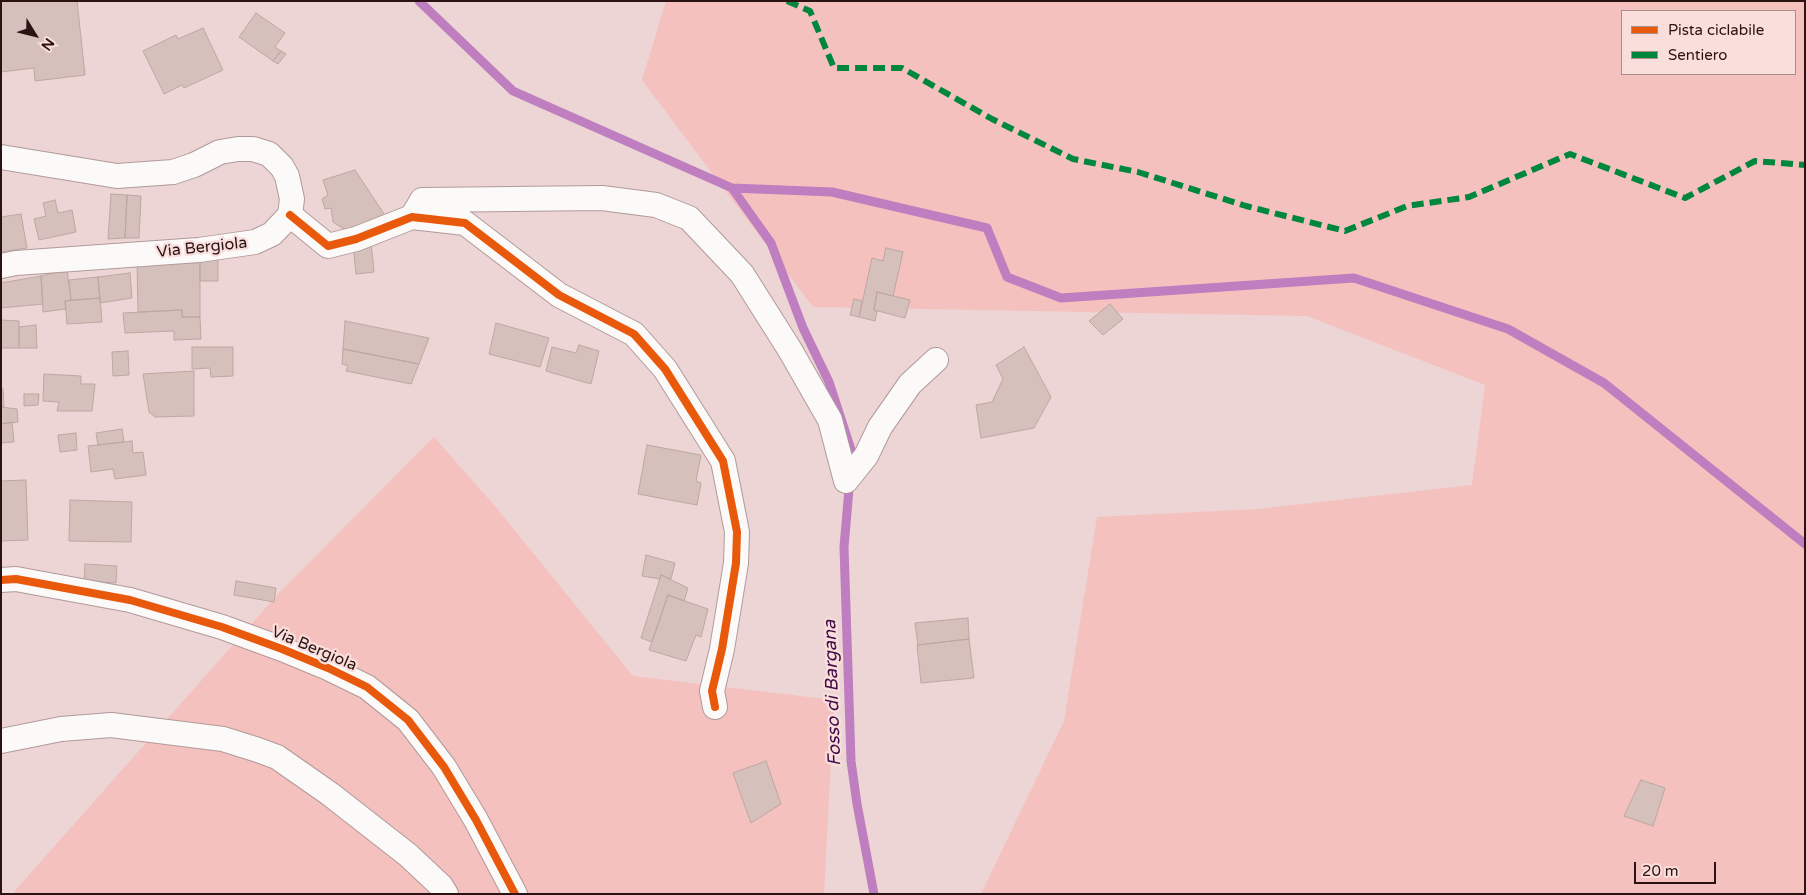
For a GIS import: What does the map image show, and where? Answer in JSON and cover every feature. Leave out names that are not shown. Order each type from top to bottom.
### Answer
[{"type":"street","points":[[1,157],[117,176],[173,172],[194,165],[220,152],[238,148],[253,149],[268,154],[287,176],[292,199],[290,216],[328,246],[356,239],[412,218],[465,223],[559,296],[634,334],[666,369],[723,461],[737,532],[736,563],[722,649],[712,691],[715,707]]},
{"type":"street","points":[[412,218],[422,200],[602,198],[656,205],[689,218],[742,274],[790,350],[830,420],[846,481],[866,456],[880,427],[910,384],[936,360]]},
{"type":"street","name":"Via Bergiola","points":[[1,266],[16,263],[241,245],[255,242],[272,234],[290,216]]},
{"type":"street","name":"Via Bergiola","points":[[1,580],[16,579],[130,600],[222,628],[282,649],[328,668],[366,688],[408,720],[444,767],[476,820],[515,894]]},
{"type":"street","points":[[1,741],[61,729],[112,725],[223,740],[258,750],[284,762],[353,811],[413,860],[441,886],[446,894]]},
{"type":"shaded area","points":[[666,1],[1805,1],[1805,894],[981,894],[1064,721],[1097,517],[1258,509],[1472,485],[1485,385],[1307,316],[813,307],[642,80]]},
{"type":"shaded area","points":[[434,437],[494,505],[633,676],[834,700],[824,894],[12,894],[278,594]]},
{"type":"building","points":[[1,1],[77,1],[85,75],[35,81],[34,68],[1,72]]},
{"type":"building","points":[[256,13],[285,33],[275,47],[281,51],[273,61],[239,37]]},
{"type":"building","points":[[203,28],[223,70],[184,88],[182,85],[164,94],[143,51],[176,35],[178,39]]},
{"type":"building","points":[[281,51],[286,54],[278,64],[273,61]]},
{"type":"building","points":[[355,170],[386,217],[353,235],[333,222],[331,208],[325,209],[322,199],[328,195],[323,180]]},
{"type":"building","points":[[111,194],[127,195],[125,238],[108,239]]},
{"type":"building","points":[[127,195],[141,196],[139,238],[125,238]]},
{"type":"building","points":[[55,200],[58,213],[72,210],[76,232],[39,240],[34,219],[46,216],[43,203]]},
{"type":"building","points":[[21,214],[27,248],[1,252],[1,217]]},
{"type":"building","points":[[371,242],[374,272],[356,274],[353,244]]},
{"type":"building","points":[[886,248],[903,252],[893,296],[877,292],[874,310],[877,311],[875,321],[859,317],[872,258],[883,261]]},
{"type":"building","points":[[218,257],[218,281],[200,281],[200,259]]},
{"type":"building","points":[[200,259],[200,317],[182,317],[182,310],[138,312],[137,262]]},
{"type":"building","points":[[67,270],[71,300],[65,301],[66,309],[43,312],[41,276]]},
{"type":"building","points":[[130,273],[132,298],[100,303],[98,277]]},
{"type":"building","points":[[41,276],[43,304],[1,308],[1,283]]},
{"type":"building","points":[[98,277],[100,298],[71,300],[69,280]]},
{"type":"building","points":[[877,292],[910,300],[905,318],[874,310]]},
{"type":"building","points":[[100,298],[102,322],[67,324],[65,301]]},
{"type":"building","points":[[854,299],[862,301],[859,317],[850,315]]},
{"type":"building","points":[[1110,304],[1123,319],[1103,335],[1089,321]]},
{"type":"building","points":[[182,310],[182,317],[200,317],[201,339],[174,340],[174,331],[125,333],[123,313]]},
{"type":"building","points":[[1,320],[19,321],[19,348],[1,348]]},
{"type":"building","points":[[345,321],[429,338],[419,364],[343,349]]},
{"type":"building","points":[[496,323],[549,338],[540,367],[489,354]]},
{"type":"building","points":[[36,325],[37,348],[19,348],[19,327]]},
{"type":"building","points":[[579,345],[599,351],[591,384],[546,371],[552,347],[576,353]]},
{"type":"building","points":[[192,347],[233,347],[233,376],[211,377],[210,368],[192,369]]},
{"type":"building","points":[[1024,347],[1051,397],[1034,428],[981,438],[976,405],[992,402],[1003,379],[996,365]]},
{"type":"building","points":[[343,349],[419,364],[411,384],[346,371],[348,366],[342,364]]},
{"type":"building","points":[[128,351],[129,375],[113,376],[112,352]]},
{"type":"building","points":[[194,371],[194,416],[155,417],[149,412],[143,374]]},
{"type":"building","points":[[44,374],[81,376],[81,384],[95,384],[92,411],[57,411],[59,402],[43,401]]},
{"type":"building","points":[[3,389],[4,407],[1,407],[1,390]]},
{"type":"building","points":[[24,394],[39,394],[38,405],[24,406]]},
{"type":"building","points":[[1,407],[17,409],[18,422],[1,424]]},
{"type":"building","points":[[12,422],[14,442],[1,443],[1,424]]},
{"type":"building","points":[[122,429],[124,442],[98,445],[96,433]]},
{"type":"building","points":[[76,433],[77,450],[60,452],[58,435]]},
{"type":"building","points":[[132,441],[133,453],[143,452],[146,475],[115,479],[113,469],[91,472],[88,446]]},
{"type":"building","points":[[647,445],[701,455],[696,481],[701,483],[697,505],[638,494]]},
{"type":"building","points":[[26,480],[28,540],[1,541],[1,481]]},
{"type":"building","points":[[70,500],[132,502],[131,542],[69,541]]},
{"type":"building","points":[[646,555],[675,563],[671,579],[661,575],[660,579],[642,576]]},
{"type":"building","points":[[85,564],[117,566],[116,583],[84,581]]},
{"type":"building","points":[[661,575],[688,588],[684,601],[668,595],[652,642],[641,638]]},
{"type":"building","points":[[236,581],[276,588],[274,602],[234,595]]},
{"type":"building","points":[[668,595],[708,609],[701,637],[696,635],[686,661],[649,650]]},
{"type":"building","points":[[968,618],[969,639],[918,645],[915,623]]},
{"type":"building","points":[[969,639],[974,678],[921,683],[917,645]]},
{"type":"building","points":[[766,761],[781,804],[751,823],[733,773]]},
{"type":"building","points":[[1641,780],[1665,788],[1653,826],[1624,816]]},
{"type":"waterway","points":[[419,1],[513,91],[732,188],[832,192],[987,228],[1007,277],[1061,298],[1354,278],[1508,329],[1604,383],[1805,544]]},
{"type":"waterway","name":"Fosso di Bargana","points":[[732,188],[771,243],[803,328],[829,382],[854,459]]},
{"type":"waterway","name":"Fosso di Bargana","points":[[849,489],[844,547],[851,761],[874,894]]},
{"type":"marked path","points":[[787,1],[810,11],[834,68],[902,68],[992,119],[1073,159],[1138,172],[1246,206],[1345,231],[1407,206],[1469,197],[1570,154],[1685,198],[1755,161],[1805,165]]},
{"type":"cycle path","points":[[290,215],[328,246],[356,239],[412,217],[465,223],[559,295],[634,334],[665,369],[723,461],[737,532],[736,563],[722,649],[712,691],[715,707]]},
{"type":"cycle path","points":[[1,580],[16,579],[130,600],[222,627],[282,649],[367,687],[408,720],[444,767],[476,820],[515,894]]}]
